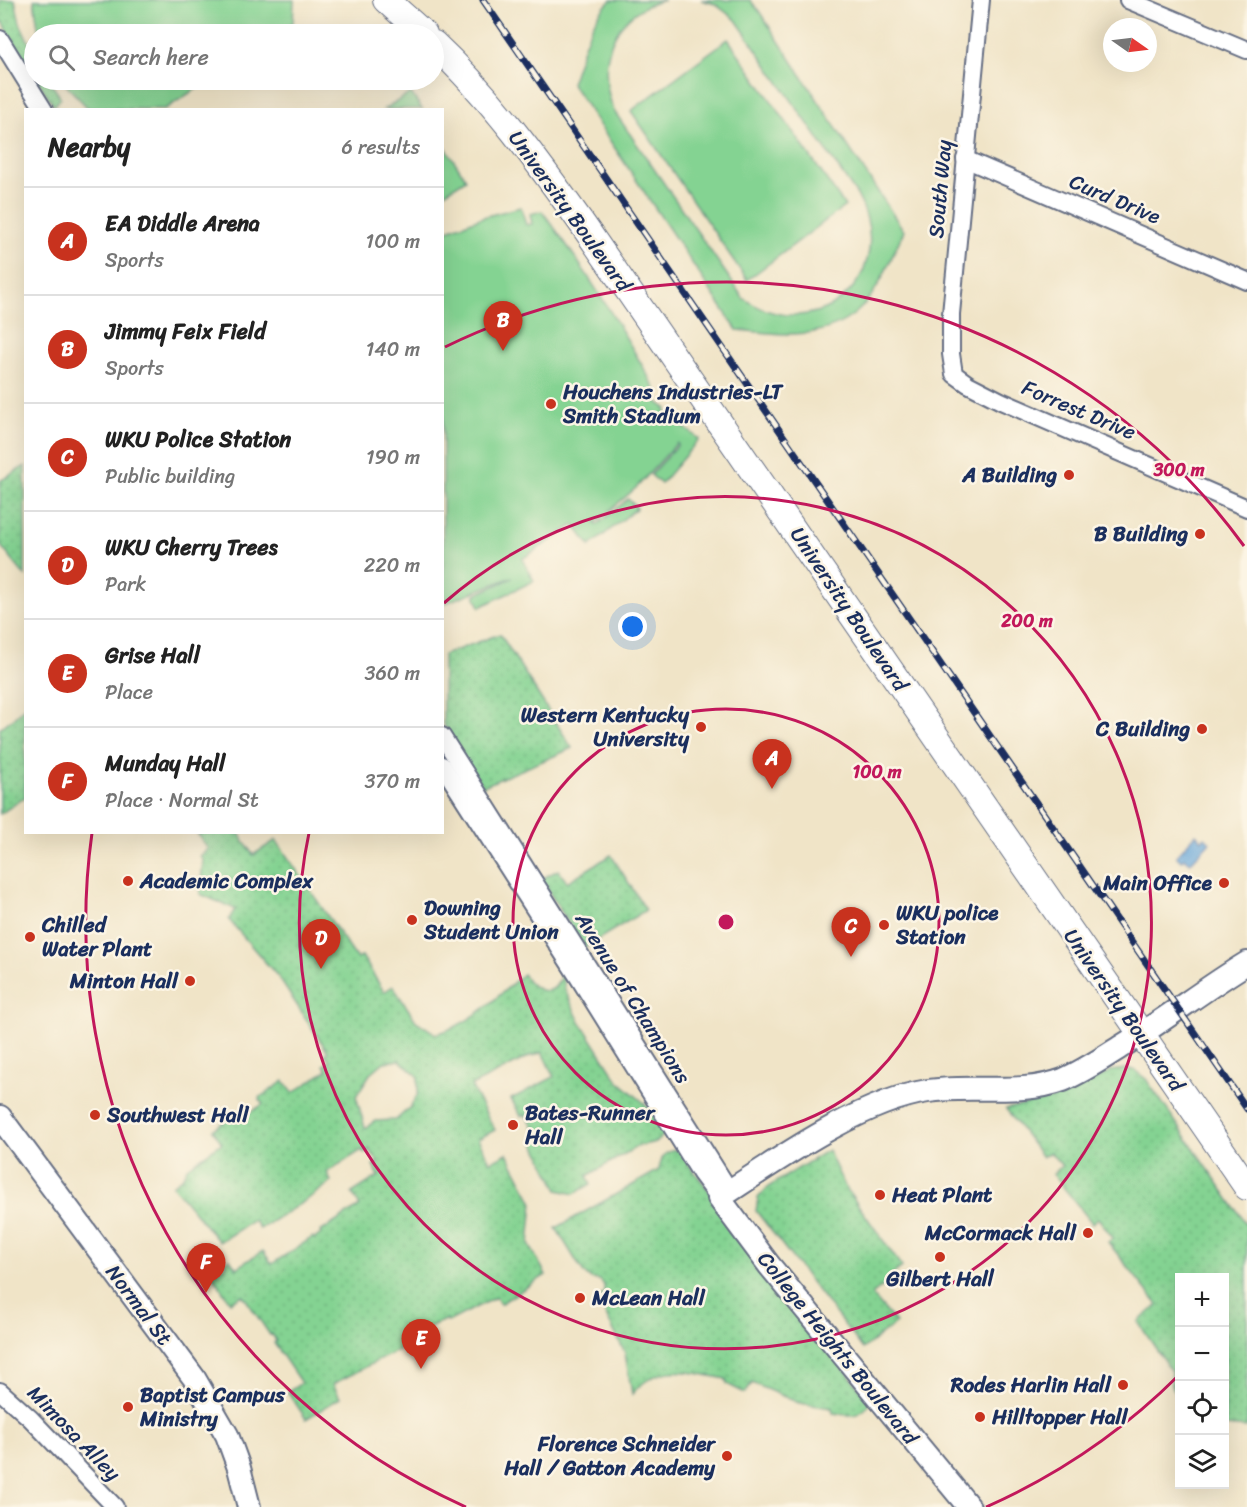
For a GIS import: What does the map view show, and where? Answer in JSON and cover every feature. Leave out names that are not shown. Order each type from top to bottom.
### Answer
[{"type":"main road","points":[[386,0],[413,24]]},
{"type":"main road","name":"University Boulevard","points":[[444,55],[512,130],[583,225],[1247,1187]]},
{"type":"street","name":"South Way","points":[[960,379],[954,374],[951,366],[950,329],[981,0]]},
{"type":"street","points":[[1128,0],[1247,50]]},
{"type":"street","points":[[0,39],[24,78]]},
{"type":"street","points":[[32,90],[43,108]]},
{"type":"street","name":"Curd Drive","points":[[965,159],[1247,280]]},
{"type":"street","name":"Forrest Drive","points":[[960,379],[1040,419],[1189,481],[1247,508]]},
{"type":"street","name":"Avenue of Champions","points":[[444,739],[724,1194]]},
{"type":"street","name":"Avenue of Champions","points":[[444,768],[701,1174],[724,1194]]},
{"type":"street","points":[[724,1194],[823,1133],[904,1096],[947,1089],[1022,1089],[1043,1086],[1079,1072],[1142,1035],[1223,976],[1247,963]]},
{"type":"street","name":"Normal St","points":[[0,1118],[194,1378],[227,1435],[239,1468],[249,1507]]},
{"type":"street","name":"College Heights Boulevard","points":[[724,1194],[769,1265],[969,1507]]},
{"type":"street","name":"College Heights Boulevard","points":[[724,1194],[987,1507]]},
{"type":"street","name":"Mimosa Alley","points":[[0,1391],[31,1419],[115,1507]]},
{"type":"green space","points":[[0,0],[15,0],[24,32],[24,59],[0,18]]},
{"type":"green space","points":[[34,0],[294,0],[292,24],[38,24]]},
{"type":"green space","points":[[611,0],[665,0],[647,6],[632,15],[620,28],[612,42],[606,75],[614,111],[743,298],[771,312],[799,315],[824,309],[845,296],[860,276],[869,252],[868,224],[857,195],[736,20],[715,4],[701,0],[750,0],[759,11],[904,231],[878,285],[865,304],[850,317],[816,332],[778,334],[737,330],[571,83],[591,28]]},
{"type":"green space","points":[[728,39],[845,206],[747,280],[631,111]]},
{"type":"green space","points":[[44,90],[56,90],[61,98],[54,106]]},
{"type":"green space","points":[[71,90],[194,90],[167,108],[88,108]]},
{"type":"green space","points":[[411,93],[421,108],[386,108]]},
{"type":"green space","points":[[444,145],[466,179],[444,193]]},
{"type":"green space","name":"Houchens Industries-LT Smith Stadium","points":[[521,207],[526,225],[532,224],[530,214],[542,211],[588,277],[631,346],[657,392],[653,399],[667,409],[665,412],[699,439],[661,484],[651,475],[678,445],[677,443],[637,487],[595,523],[597,525],[628,499],[637,508],[590,546],[574,525],[522,559],[534,581],[480,607],[475,595],[512,577],[444,604],[444,229],[445,231],[483,217]]},
{"type":"green space","points":[[24,467],[24,575],[0,545],[0,481]]},
{"type":"green space","points":[[500,634],[572,748],[482,787],[444,726],[444,655]]},
{"type":"green space","points":[[24,707],[24,798],[0,814],[0,728]]},
{"type":"green space","points":[[198,834],[240,834],[253,855],[276,840],[357,959],[362,956],[384,992],[393,986],[416,1021],[436,1034],[449,1030],[472,1017],[523,974],[534,986],[546,991],[556,986],[562,970],[565,990],[578,1018],[618,1081],[642,1101],[666,1129],[666,1133],[656,1142],[638,1146],[587,1176],[591,1184],[574,1194],[558,1190],[533,1140],[537,1137],[534,1128],[526,1115],[521,1116],[511,1099],[554,1077],[542,1052],[471,1086],[495,1130],[478,1139],[490,1162],[507,1153],[533,1203],[529,1244],[546,1275],[500,1304],[496,1297],[448,1322],[447,1319],[413,1334],[416,1341],[333,1384],[340,1398],[306,1419],[288,1392],[301,1383],[274,1343],[276,1341],[272,1334],[270,1335],[243,1295],[230,1302],[213,1274],[226,1265],[224,1262],[230,1259],[236,1268],[263,1251],[272,1264],[313,1237],[314,1239],[321,1234],[320,1232],[360,1206],[352,1193],[379,1176],[373,1166],[378,1162],[370,1150],[364,1154],[362,1150],[327,1172],[331,1182],[308,1199],[260,1229],[254,1220],[219,1242],[172,1185],[183,1177],[187,1167],[222,1143],[213,1130],[238,1112],[242,1118],[263,1104],[259,1098],[284,1081],[293,1093],[327,1070],[324,1065],[330,1061],[325,1054],[328,1052],[279,978],[229,920],[235,909],[200,894],[203,860],[200,856],[208,849]],"holes":[[[399,1060],[418,1076],[418,1094],[410,1107],[396,1120],[375,1121],[365,1128],[356,1096],[370,1074],[384,1062]]]},
{"type":"green space","points":[[611,855],[646,910],[584,948],[541,879],[558,870],[567,882]]},
{"type":"green space","points":[[1134,1070],[1146,1079],[1247,1225],[1247,1428],[1229,1426],[1229,1273],[1175,1273],[1175,1394],[1171,1382],[1171,1371],[1138,1322],[1158,1305],[1108,1242],[1113,1238],[1098,1218],[1092,1223],[1053,1174],[1062,1166],[1050,1152],[1042,1157],[1006,1109],[1062,1096],[1111,1071]]},
{"type":"green space","points":[[678,1150],[870,1402],[863,1411],[854,1415],[833,1413],[832,1408],[799,1403],[752,1383],[745,1393],[727,1384],[726,1379],[687,1372],[664,1373],[653,1377],[632,1394],[625,1353],[602,1307],[604,1306],[600,1297],[604,1293],[604,1285],[600,1280],[591,1279],[583,1272],[556,1228],[659,1170],[664,1156],[669,1151]]},
{"type":"green space","points":[[828,1150],[844,1185],[902,1267],[872,1295],[896,1323],[863,1349],[756,1211],[758,1198],[768,1187]]},
{"type":"water","points":[[1196,834],[1202,840],[1205,837],[1210,842],[1190,863],[1184,858],[1181,861],[1176,856]]},
{"type":"railway","points":[[483,0],[1247,1109]]},
{"type":"place","name":"Jimmy Feix Field","points":[[503,351]]},
{"type":"place","name":"Houchens Industries-LT Smith Stadium","points":[[551,404]]},
{"type":"place","name":"A Building","points":[[1069,475]]},
{"type":"place","name":"B Building","points":[[1200,534]]},
{"type":"place","name":"Western Kentucky University","points":[[701,727]]},
{"type":"place","name":"C Building","points":[[1202,729]]},
{"type":"place","name":"EA Diddle Arena","points":[[772,789]]},
{"type":"place","name":"Academic Complex","points":[[128,881]]},
{"type":"place","name":"Main Office","points":[[1224,883]]},
{"type":"place","name":"Downing Student Union","points":[[412,920]]},
{"type":"place","name":"WKU police Station","points":[[884,925]]},
{"type":"place","name":"Chilled Water Plant","points":[[30,937]]},
{"type":"place","name":"WKU Police Station","points":[[851,957]]},
{"type":"place","name":"WKU Cherry Trees","points":[[321,969]]},
{"type":"place","name":"Minton Hall","points":[[190,981]]},
{"type":"place","name":"Southwest Hall","points":[[95,1115]]},
{"type":"place","name":"Bates-Runner Hall","points":[[513,1125]]},
{"type":"place","name":"Heat Plant","points":[[880,1195]]},
{"type":"place","name":"McCormack Hall","points":[[1088,1233]]},
{"type":"place","name":"Gilbert Hall","points":[[940,1257]]},
{"type":"place","name":"Munday Hall","points":[[206,1293]]},
{"type":"place","name":"McLean Hall","points":[[580,1298]]},
{"type":"place","name":"Grise Hall","points":[[421,1369]]},
{"type":"place","name":"Rodes Harlin Hall","points":[[1123,1385]]},
{"type":"place","name":"Baptist Campus Ministry","points":[[128,1407]]},
{"type":"place","name":"Hilltopper Hall","points":[[980,1417]]},
{"type":"place","name":"Florence Schneider Hall / Gatton Academy","points":[[727,1456]]}]
